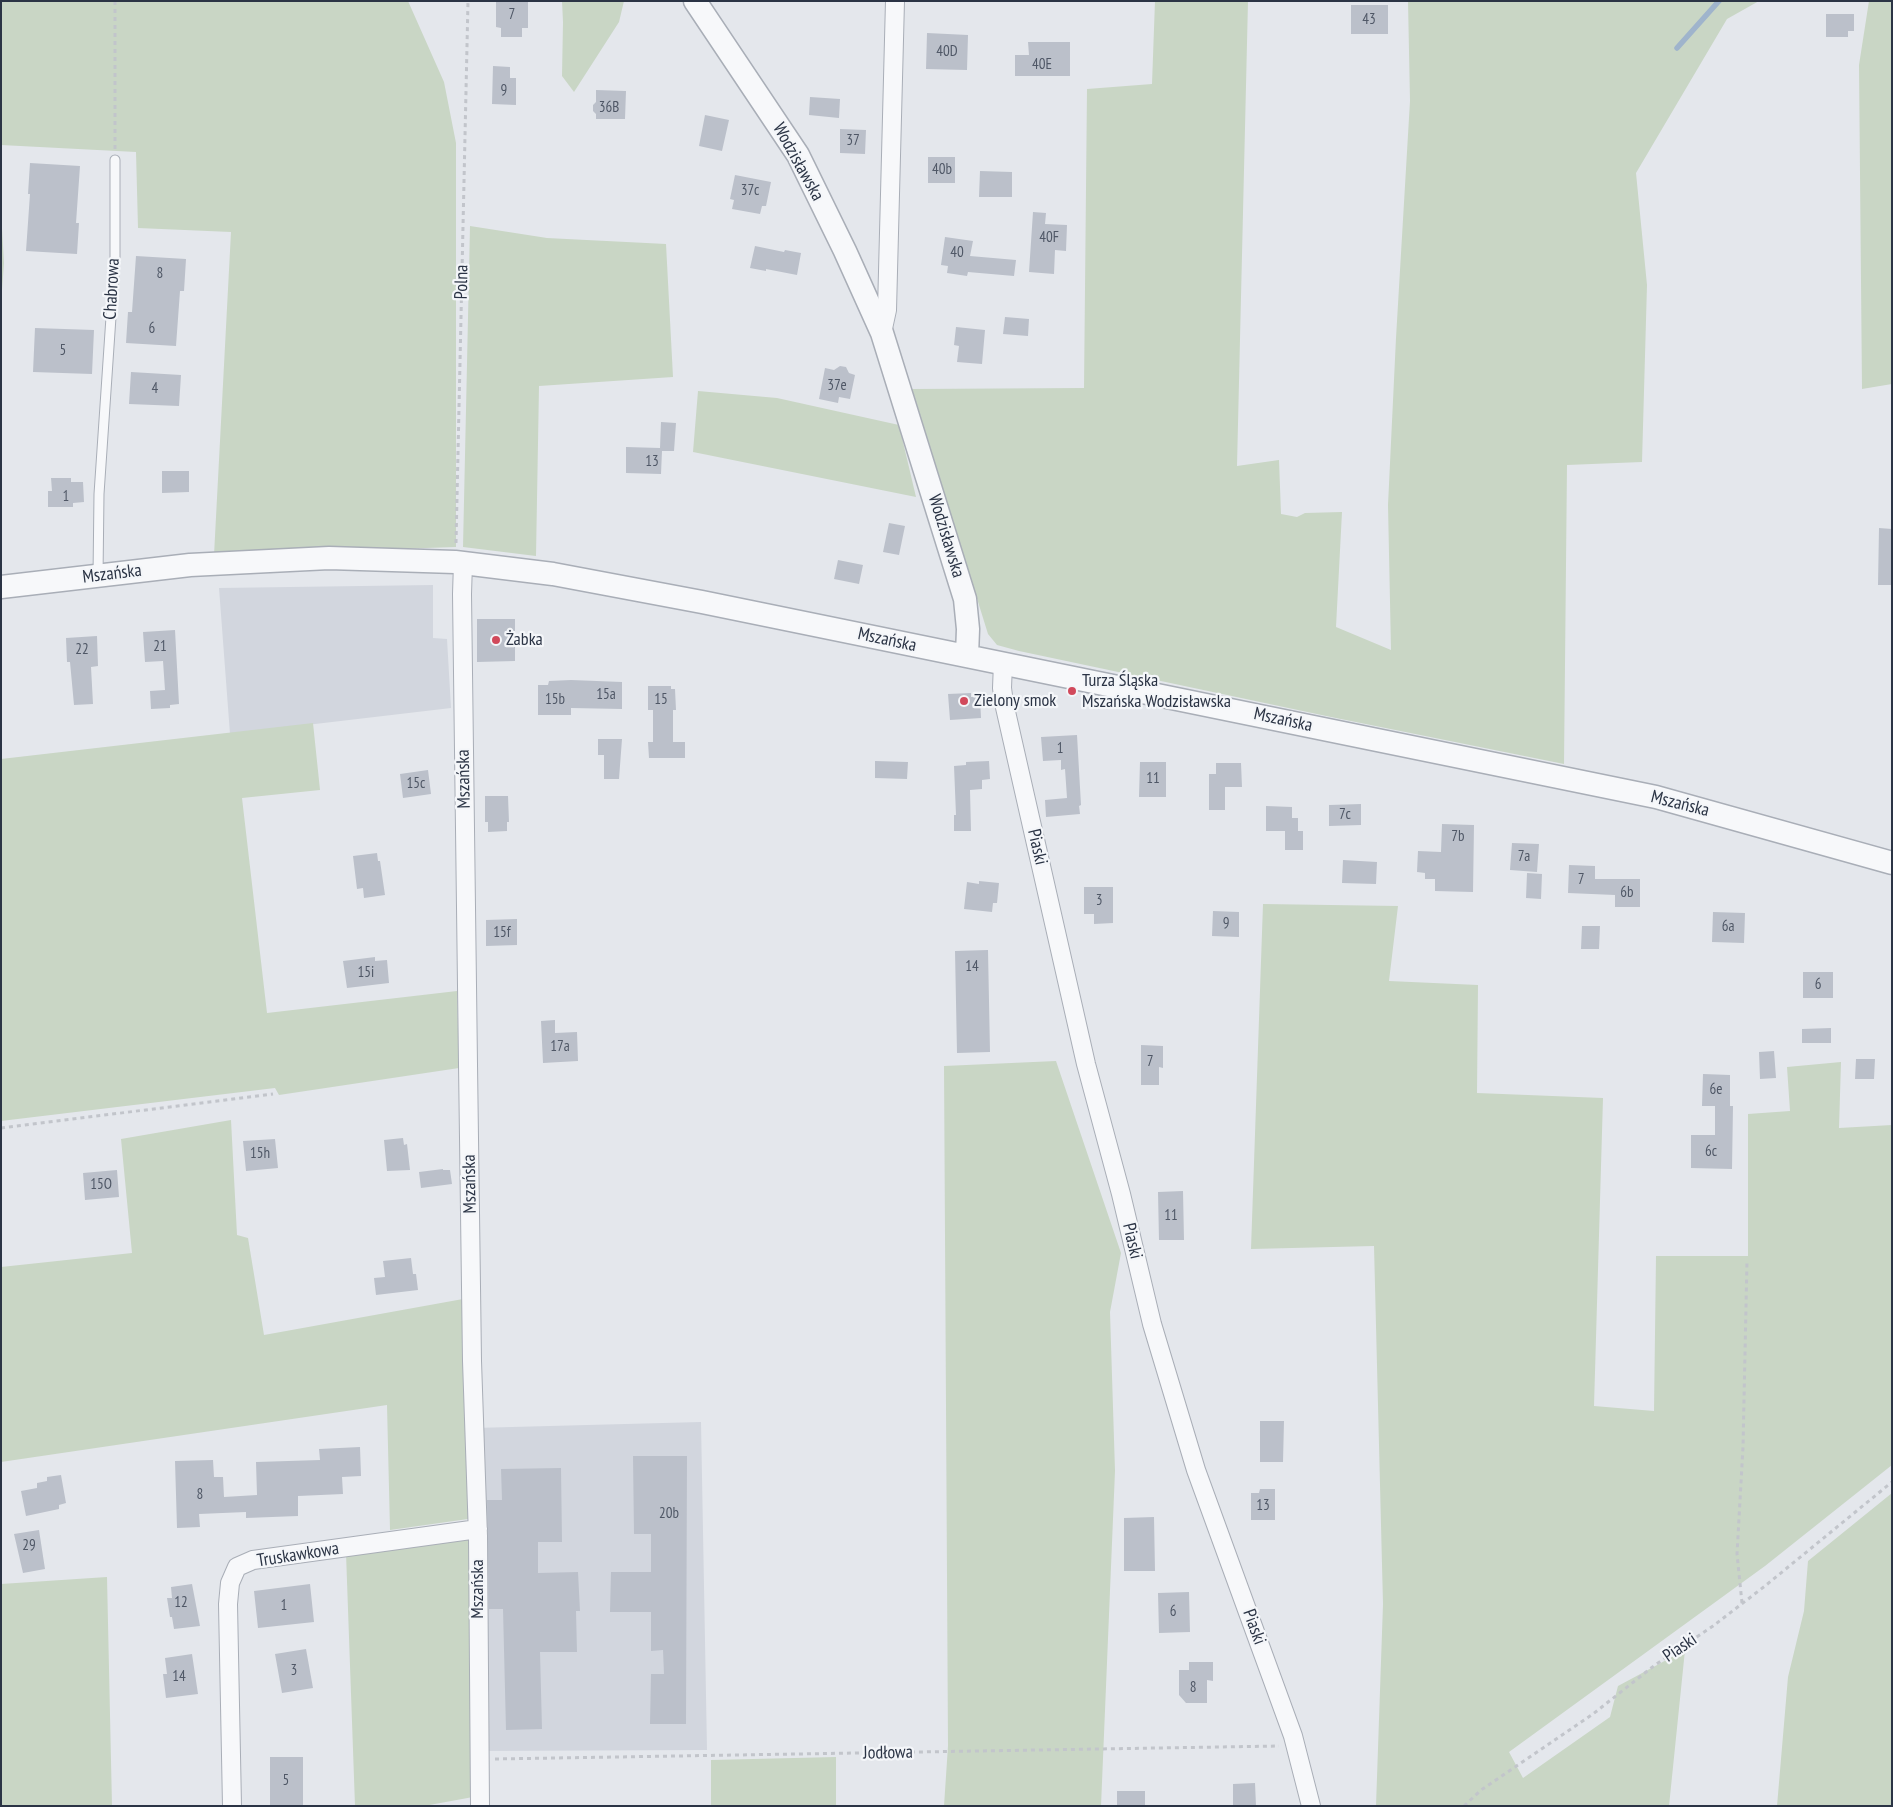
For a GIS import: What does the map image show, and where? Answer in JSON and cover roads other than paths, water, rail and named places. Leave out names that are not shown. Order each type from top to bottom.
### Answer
[{"type":"street","name":"Wodzisławska","points":[[696,1],[798,155],[845,251],[882,333],[962,591],[968,629],[967,656]]},
{"type":"street","points":[[882,333],[888,310],[895,1]]},
{"type":"street","name":"Mszańska","points":[[1,587],[190,565],[329,558],[459,562],[544,573],[616,585],[1002,663],[1656,798],[1892,863]]},
{"type":"street","name":"Mszańska","points":[[459,562],[462,594],[472,1312],[478,1528],[480,1806]]},
{"type":"street","name":"Piaski","points":[[1002,663],[1004,702],[1084,1055],[1122,1194],[1152,1324],[1196,1470],[1296,1746],[1311,1806]]},
{"type":"street","name":"Truskawkowa","points":[[232,1806],[228,1604],[230,1583],[238,1567],[253,1560],[478,1528]]},
{"type":"lane","name":"Chabrowa","points":[[98,576],[99,494],[115,258],[115,160]]},
{"type":"waterway","points":[[1677,48],[1719,1]]},
{"type":"place","name":"Żabka","points":[[496,640]]},
{"type":"place","name":"Turza Śląska Mszańska Wodzisławska","points":[[1072,691]]},
{"type":"place","name":"Zielony smok","points":[[964,701]]}]
